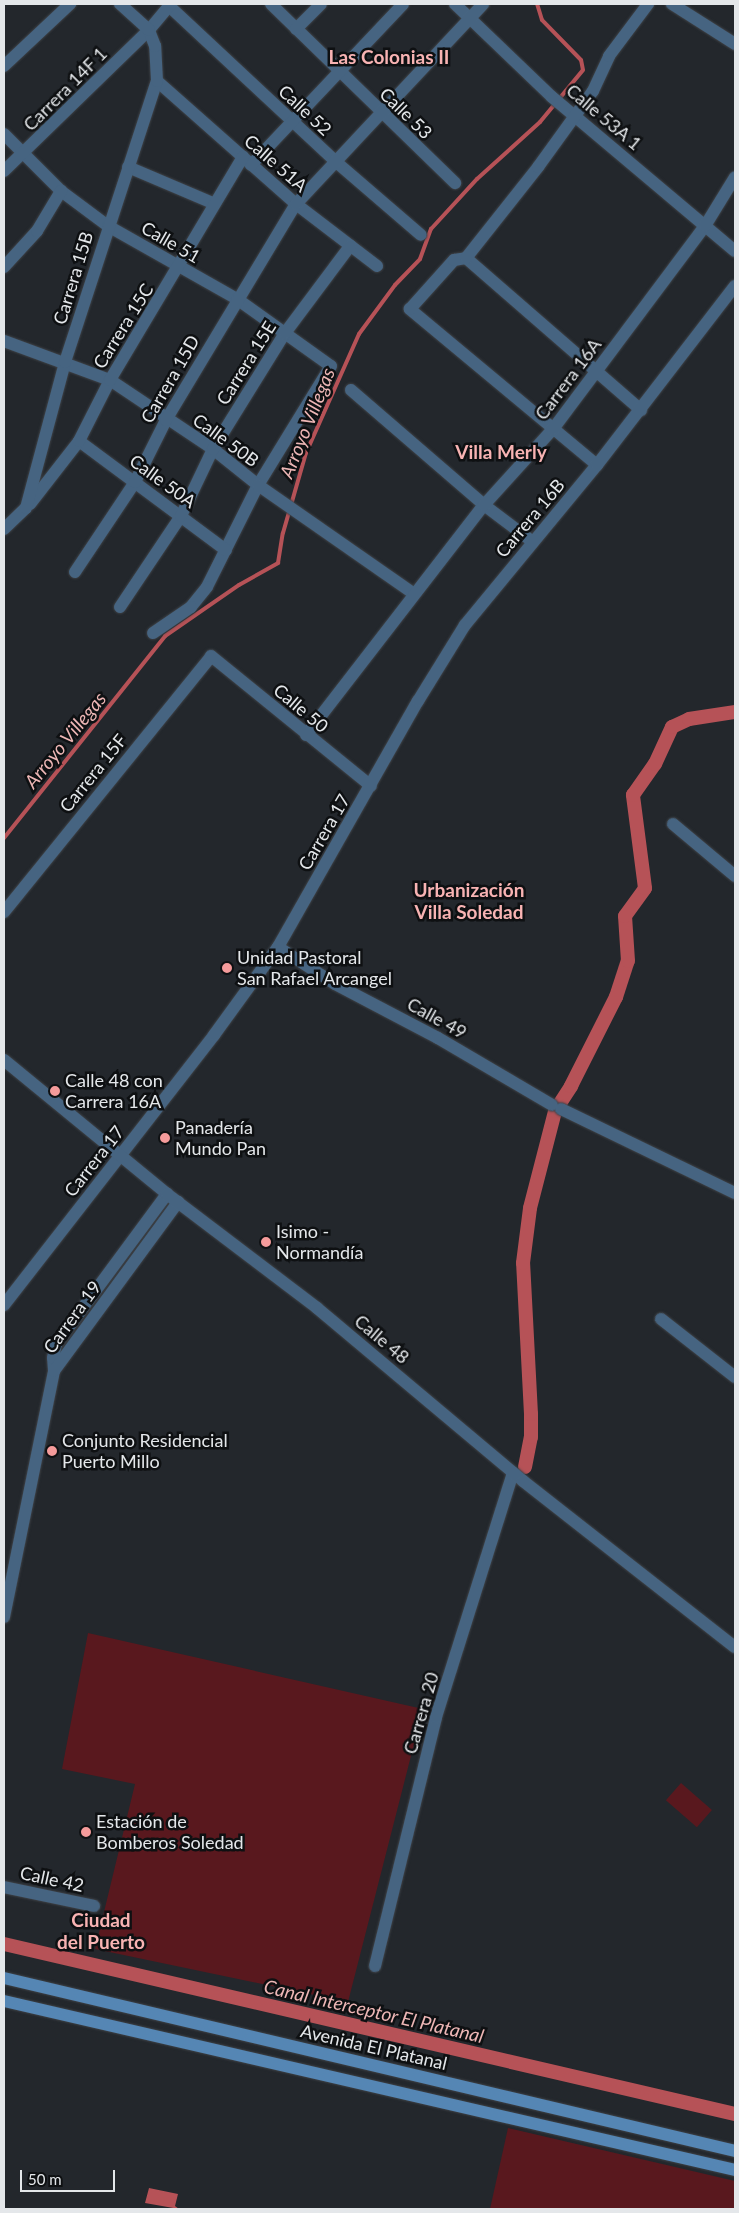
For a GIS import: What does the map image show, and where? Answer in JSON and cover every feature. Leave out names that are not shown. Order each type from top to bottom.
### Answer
[{"type":"main road","name":"Avenida El Platanal","points":[[4,1978],[735,2151]]},
{"type":"main road","points":[[4,2001],[735,2170]]},
{"type":"street","points":[[4,66],[70,4]]},
{"type":"street","points":[[120,4],[149,30]]},
{"type":"street","name":"Calle 53","points":[[271,4],[381,114],[455,183]]},
{"type":"street","points":[[296,29],[321,4]]},
{"type":"street","points":[[247,161],[291,120],[403,4]]},
{"type":"street","name":"Calle 53A 1","points":[[455,4],[552,97],[735,251]]},
{"type":"street","points":[[296,204],[483,4]]},
{"type":"street","points":[[597,465],[410,309],[454,260],[466,258],[593,91],[609,56],[648,4]]},
{"type":"street","points":[[672,4],[735,44]]},
{"type":"street","name":"Carrera 14F 1","points":[[4,171],[23,155],[149,30],[170,5]]},
{"type":"street","name":"Calle 52","points":[[170,5],[335,161],[421,235]]},
{"type":"street","name":"Carrera 15B","points":[[26,508],[65,362],[157,80],[155,46],[149,30]]},
{"type":"street","name":"Calle 51A","points":[[157,80],[296,204],[377,266]]},
{"type":"street","name":"Calle 51","points":[[4,134],[61,191],[108,226],[236,300],[331,366],[258,485]]},
{"type":"street","name":"Carrera 15C","points":[[26,508],[79,441],[110,380],[180,267],[213,203],[247,161]]},
{"type":"street","points":[[128,168],[213,203]]},
{"type":"street","name":"Carrera 16A","points":[[306,735],[484,505],[553,429],[705,226],[735,177]]},
{"type":"street","points":[[4,267],[37,231],[61,191]]},
{"type":"street","name":"Carrera 15D","points":[[75,572],[135,482],[166,420],[236,300],[296,204]]},
{"type":"street","name":"Carrera 15E","points":[[120,607],[180,516],[213,449],[285,333],[350,246]]},
{"type":"street","points":[[466,258],[641,410]]},
{"type":"street","name":"Carrera 16B","points":[[371,786],[465,625],[641,410],[735,286]]},
{"type":"street","name":"Calle 50B","points":[[4,341],[110,380],[166,420],[213,449],[258,485],[414,594]]},
{"type":"street","points":[[351,390],[484,505],[533,542]]},
{"type":"street","name":"Calle 50A","points":[[79,441],[226,550]]},
{"type":"street","points":[[153,633],[191,607],[207,587],[258,485]]},
{"type":"street","points":[[4,529],[26,508]]},
{"type":"street","name":"Calle 50","points":[[211,656],[371,786]]},
{"type":"street","name":"Carrera 15F","points":[[4,912],[211,656]]},
{"type":"street","name":"Carrera 17","points":[[4,1304],[121,1156],[278,947],[371,786]]},
{"type":"street","points":[[673,824],[735,876]]},
{"type":"street","name":"Calle 49","points":[[278,947],[335,984],[438,1038],[556,1107],[735,1194]]},
{"type":"street","name":"Calle 48","points":[[4,1060],[167,1194],[317,1308],[515,1474],[735,1647]]},
{"type":"street","points":[[58,1358],[56,1344],[167,1194]]},
{"type":"street","name":"Carrera 19","points":[[4,1617],[58,1358],[178,1202]]},
{"type":"street","points":[[661,1320],[735,1376]]},
{"type":"street","name":"Carrera 20","points":[[375,1966],[436,1717],[515,1474]]},
{"type":"street","name":"Calle 42","points":[[4,1887],[94,1906]]},
{"type":"shaded area","points":[[88,1633],[423,1709],[348,2002],[95,1949],[135,1784],[62,1769]]},
{"type":"shaded area","points":[[681,1783],[712,1810],[697,1827],[666,1800]]},
{"type":"shaded area","points":[[508,2128],[735,2181],[735,2209],[490,2209]]},
{"type":"shaded area","points":[[149,2188],[178,2194],[175,2206],[179,2209],[145,2203]]},
{"type":"waterway","name":"Arroyo Villegas","points":[[4,838],[165,636],[239,585],[278,563],[283,533],[306,453],[359,334],[395,285],[420,259],[431,229],[477,179],[540,122],[583,70],[581,60],[542,20],[537,4]]},
{"type":"waterway","points":[[525,1467],[531,1437],[531,1414],[523,1263],[530,1208],[555,1111],[571,1086],[616,997],[628,961],[625,916],[645,888],[633,795],[655,764],[672,727],[689,719],[735,712]]},
{"type":"waterway","name":"Canal Interceptor El Platanal","points":[[4,1944],[735,2114]]},
{"type":"place","name":"Unidad Pastoral San Rafael Arcangel","points":[[227,968]]},
{"type":"place","name":"Calle 48 con Carrera 16A","points":[[55,1091]]},
{"type":"place","name":"Panadería Mundo Pan","points":[[165,1138]]},
{"type":"place","name":"Isimo - Normandía","points":[[266,1242]]},
{"type":"place","name":"Conjunto Residencial Puerto Millo","points":[[52,1451]]},
{"type":"place","name":"Estación de Bomberos Soledad","points":[[86,1832]]},
{"type":"district","name":"Las Colonias II","points":[[389,57]]},
{"type":"district","name":"Villa Merly","points":[[501,452]]},
{"type":"district","name":"Urbanización Villa Soledad","points":[[469,901]]},
{"type":"district","name":"Ciudad del Puerto","points":[[101,1931]]}]
